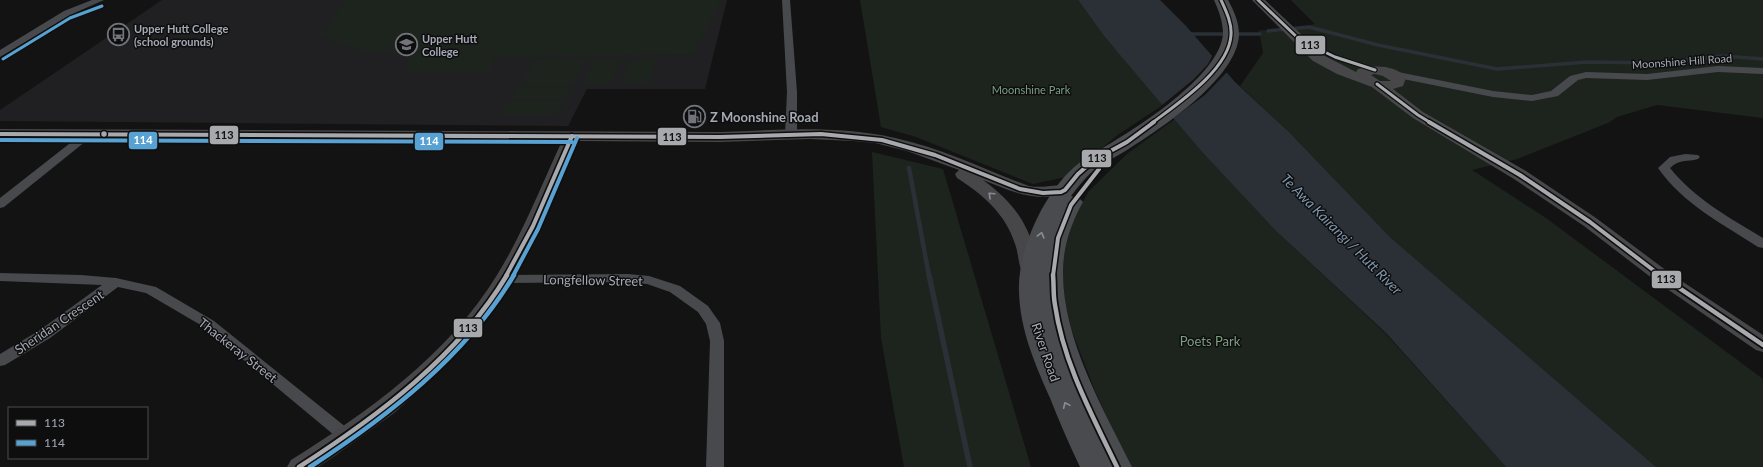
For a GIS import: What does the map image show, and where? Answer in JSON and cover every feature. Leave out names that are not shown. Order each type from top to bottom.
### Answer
[{"type":"highway","name":"River Road","points":[[1095,467],[1042,350],[1030,296],[1031,272],[1043,229],[1064,190],[1088,165],[1098,157],[1126,142],[1189,96],[1209,78],[1221,61],[1228,46],[1230,30],[1228,13],[1221,0]]},
{"type":"highway","name":"River Road","points":[[1116,467],[1073,370],[1063,340],[1054,309],[1051,272],[1056,243],[1068,210],[1084,186],[1126,142]]},
{"type":"street","points":[[0,54],[67,13],[100,0]]},
{"type":"street","points":[[786,0],[792,92],[791,134]]},
{"type":"street","points":[[1258,0],[1311,53],[1326,63],[1342,71],[1373,78],[1388,85],[1396,80],[1405,104]]},
{"type":"street","points":[[0,43],[18,43]]},
{"type":"street","name":"Moonshine Hill Road","points":[[1396,80],[1443,85],[1507,96],[1532,98],[1554,94],[1574,78],[1586,75],[1647,77],[1718,69],[1763,71]]},
{"type":"street","points":[[1373,78],[1405,104],[1440,129],[1520,175],[1577,213],[1664,278],[1763,345]]},
{"type":"street","points":[[0,134],[720,137],[791,134],[870,138],[897,143],[932,154],[1025,190],[1039,193],[1064,190]]},
{"type":"street","points":[[0,204],[87,135]]},
{"type":"street","points":[[300,467],[346,436],[395,398],[434,363],[486,307],[505,279],[515,260],[572,136]]},
{"type":"street","points":[[932,154],[979,184],[1005,209],[1024,243],[1031,272]]},
{"type":"street","points":[[1694,156],[1680,157],[1670,160],[1664,168],[1672,180],[1690,196],[1763,244]]},
{"type":"street","name":"Thackeray Street","points":[[0,277],[81,279],[116,282],[150,290],[209,324],[346,436]]},
{"type":"street","name":"Longfellow Street","points":[[505,279],[628,278],[649,280],[675,288],[703,309],[713,323],[717,341],[715,467]]},
{"type":"street","name":"Sheridan Crescent","points":[[0,361],[45,334],[116,282]]},
{"type":"shaded area","name":"Upper Hutt College","points":[[162,0],[727,0],[705,89],[587,89],[568,126],[0,121],[0,110]]},
{"type":"green space","points":[[349,0],[721,0],[693,54],[493,58],[490,71],[407,71],[408,58],[412,55],[356,50],[322,35],[342,4]]},
{"type":"green space","name":"Moonshine Park","points":[[860,0],[1078,0],[1104,36],[1163,105],[1119,134],[1066,177],[1033,184],[916,137],[881,127]]},
{"type":"green space","points":[[1291,0],[1763,0],[1763,118],[1657,105],[1617,117],[1608,123],[1517,159],[1472,170],[1546,218],[1763,379],[1763,467],[1656,467],[1390,237],[1289,132],[1240,86],[1263,53],[1259,30],[1278,32],[1315,24]]},
{"type":"green space","points":[[535,60],[586,60],[580,71],[528,71]]},
{"type":"green space","points":[[595,60],[621,60],[610,84],[582,84]]},
{"type":"green space","points":[[631,60],[657,60],[647,83],[620,83]]},
{"type":"green space","points":[[527,73],[579,73],[573,85],[519,85]]},
{"type":"green space","points":[[518,87],[572,87],[565,99],[510,99]]},
{"type":"green space","points":[[509,101],[564,101],[556,114],[500,114]]},
{"type":"green space","name":"Poets Park","points":[[1175,119],[1202,152],[1275,230],[1385,333],[1506,467],[1130,467],[1096,393],[1066,316],[1060,272],[1067,228],[1089,191],[1128,153]]},
{"type":"green space","points":[[872,152],[943,169],[1031,467],[904,467],[881,338]]},
{"type":"water","name":"Te Awa Kairangi / Hutt River","points":[[1078,0],[1160,0],[1186,26],[1235,82],[1289,132],[1390,237],[1656,467],[1506,467],[1386,333],[1275,230],[1202,152],[1104,36]]},
{"type":"pier","points":[[1213,54],[1227,72],[1205,95],[1172,119],[1161,106],[1194,79],[1208,64]]},
{"type":"waterway","points":[[1268,31],[1309,27],[1378,45],[1497,69],[1587,62],[1660,63],[1723,56],[1763,59]]},
{"type":"waterway","points":[[1188,34],[1260,34]]},
{"type":"waterway","points":[[909,168],[929,276]]},
{"type":"waterway","points":[[929,275],[970,467]]},
{"type":"transit line","name":"113","points":[[0,134],[720,137],[821,134],[882,140],[935,155],[1020,189],[1043,193],[1061,192],[1065,190],[1078,174],[1094,160],[1127,142],[1190,94],[1217,67],[1226,52],[1231,36],[1229,18],[1221,0]]},
{"type":"transit line","name":"113","points":[[1258,0],[1300,40],[1335,57],[1375,70]]},
{"type":"transit line","name":"114","points":[[3,59],[70,18],[102,6]]},
{"type":"transit line","name":"113","points":[[1377,84],[1418,115],[1520,175],[1590,222],[1664,278],[1763,345]]},
{"type":"transit line","name":"113","points":[[299,467],[357,428],[385,407],[438,360],[462,335],[485,307],[515,261],[533,226],[572,136]]},
{"type":"transit line","name":"114","points":[[310,467],[367,428],[421,385],[446,361],[491,309],[520,264],[546,211],[577,138]]},
{"type":"transit line","name":"114","points":[[0,140],[572,142]]},
{"type":"transit line","name":"113","points":[[1099,169],[1071,205],[1058,238],[1053,271],[1055,305],[1062,339],[1074,372],[1087,405],[1117,467]]},
{"type":"place","name":"Upper Hutt College (school grounds)","points":[[118,34]]},
{"type":"place","name":"Upper Hutt College","points":[[406,44]]},
{"type":"place","name":"Z Moonshine Road","points":[[694,117]]}]
